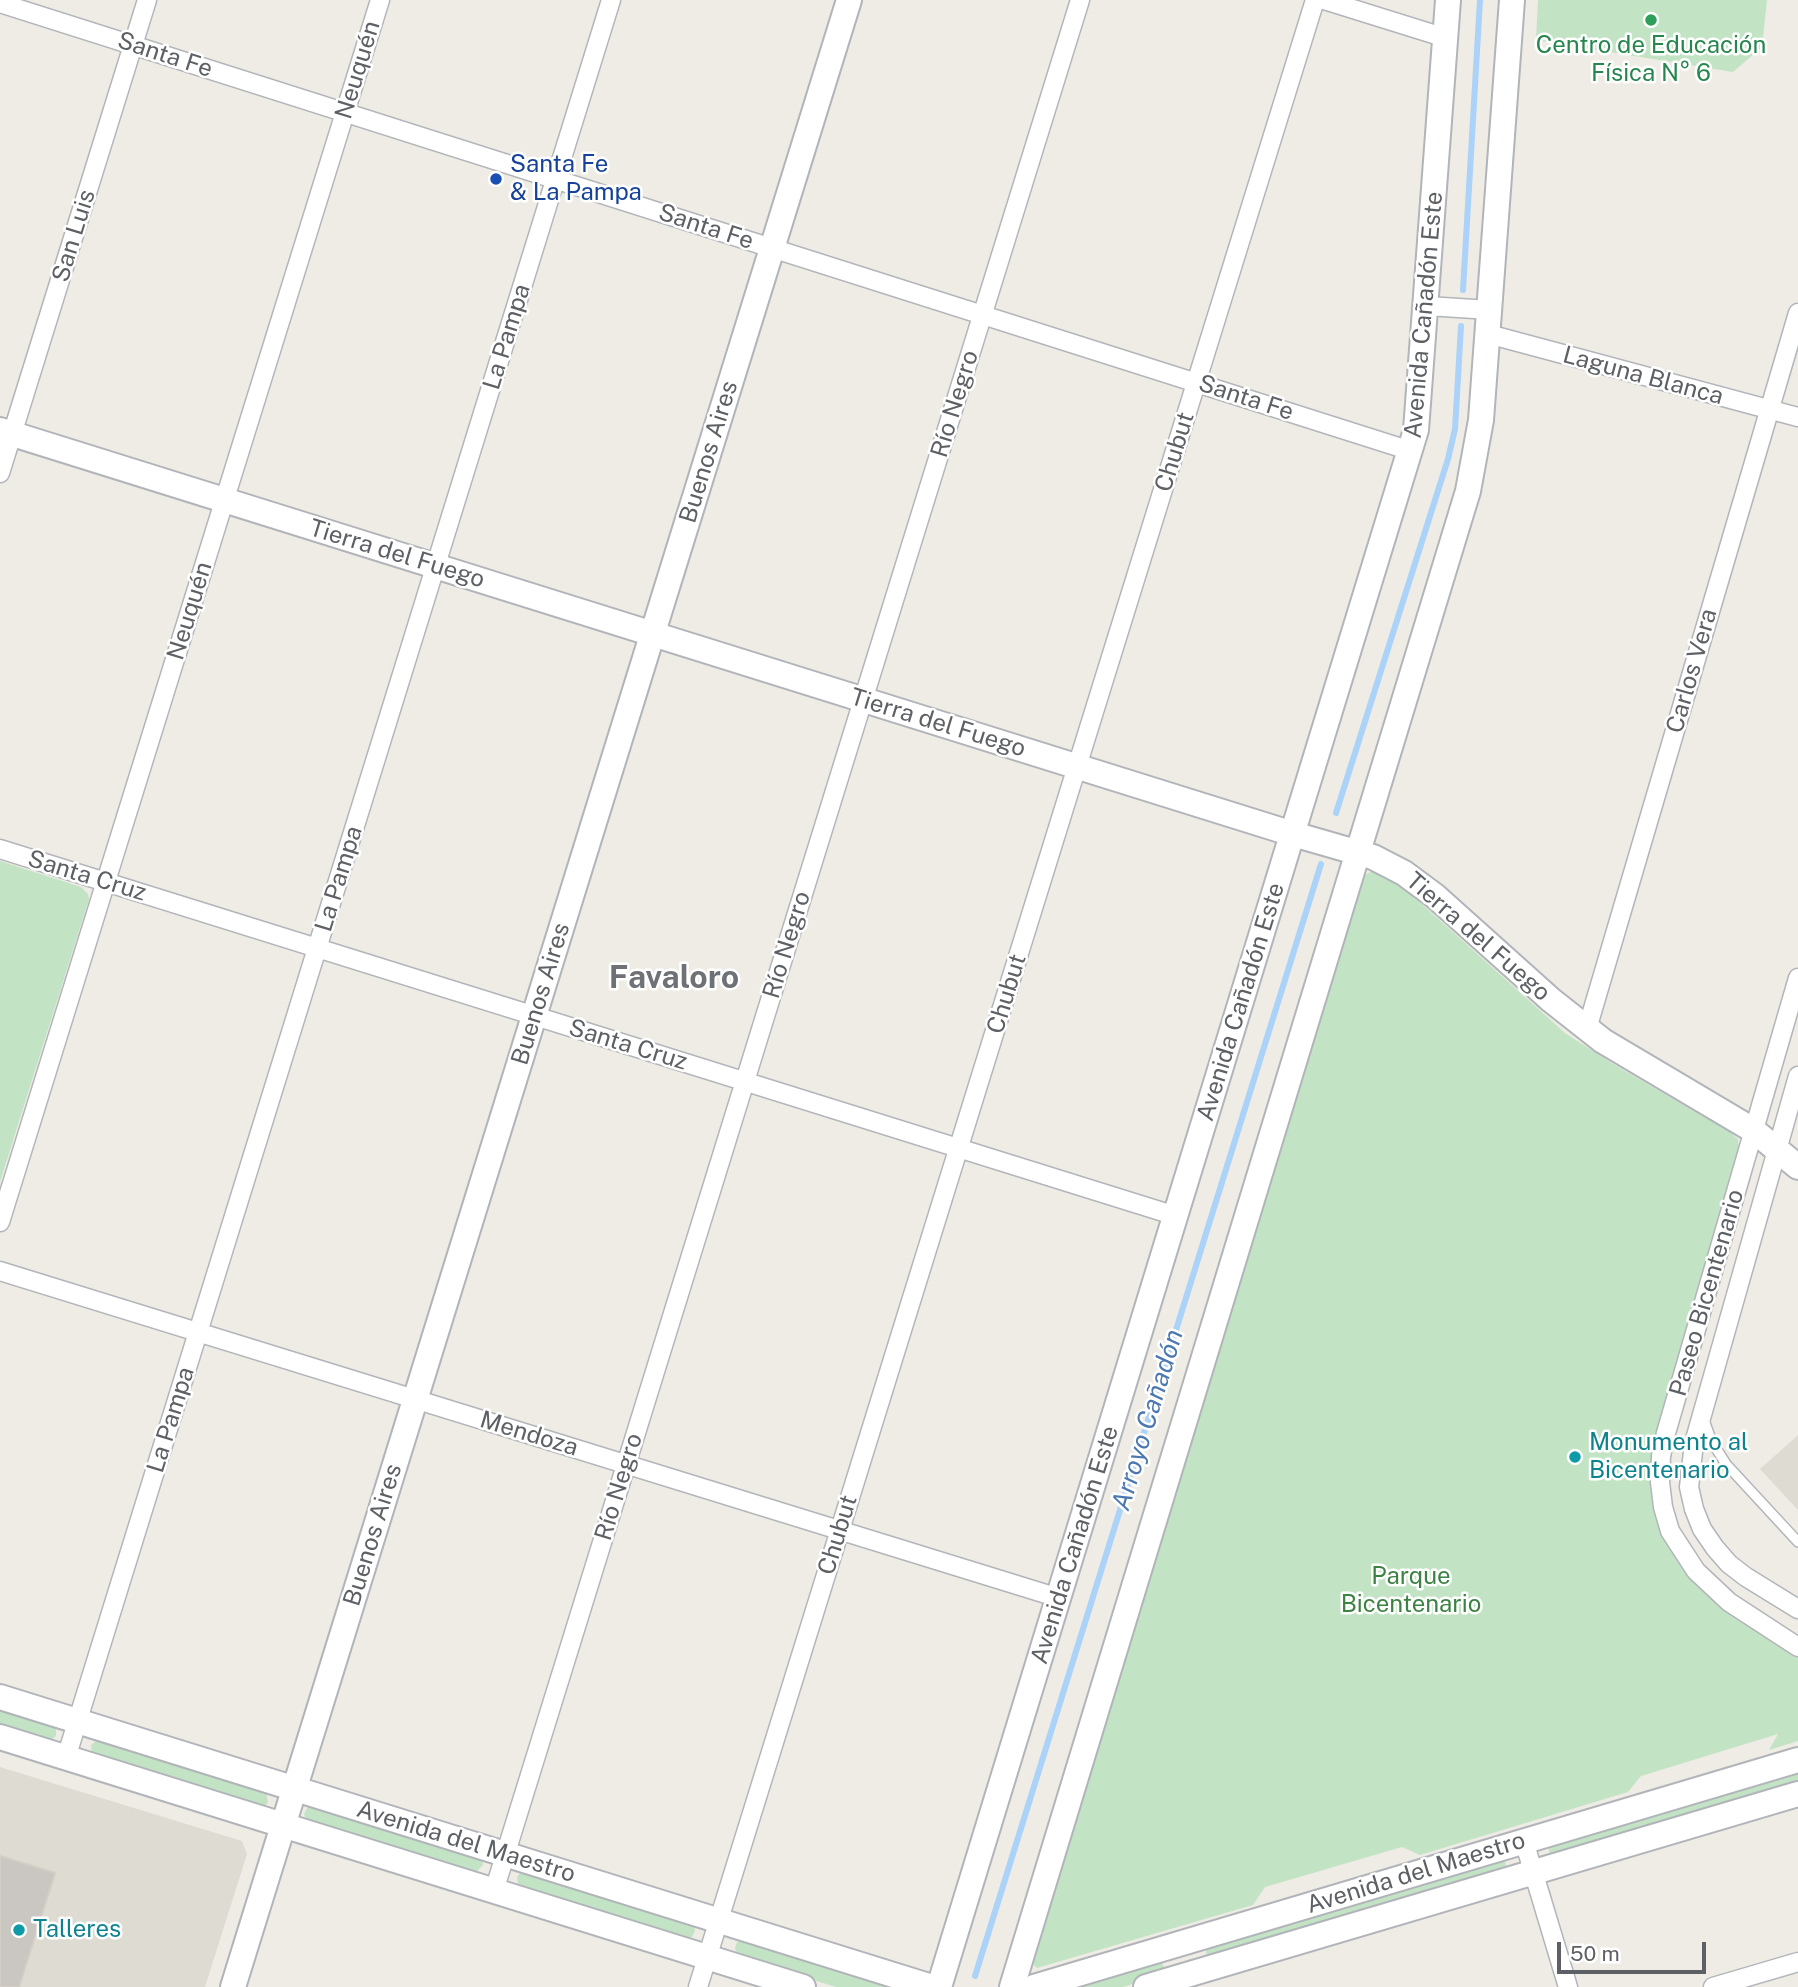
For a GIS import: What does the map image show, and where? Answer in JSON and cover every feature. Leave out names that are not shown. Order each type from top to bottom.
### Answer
[{"type":"street","name":"San Luis","points":[[0,473],[6,432],[147,0]]},
{"type":"street","name":"Neuquén","points":[[0,1223],[380,0]]},
{"type":"street","name":"La Pampa","points":[[66,1758],[611,0]]},
{"type":"street","name":"Buenos Aires","points":[[233,1987],[849,0]]},
{"type":"street","name":"Río Negro","points":[[494,1891],[1080,0]]},
{"type":"street","name":"Chubut","points":[[698,1987],[1315,0]]},
{"type":"street","points":[[1324,0],[1446,38]]},
{"type":"street","name":"Avenida Cañadón Este","points":[[939,1987],[1411,451],[1420,407],[1448,0]]},
{"type":"street","points":[[1012,1987],[1468,491],[1482,420],[1512,0]]},
{"type":"street","name":"Santa Fe","points":[[0,3],[1411,451]]},
{"type":"street","name":"Laguna Blanca","points":[[1427,306],[1489,322],[1798,417]]},
{"type":"street","name":"Carlos Vera","points":[[1587,1029],[1798,313]]},
{"type":"street","name":"Tierra del Fuego","points":[[6,432],[1388,863],[1419,883],[1587,1029],[1620,1052],[1753,1130],[1798,1167]]},
{"type":"street","name":"Santa Cruz","points":[[0,849],[1176,1216]]},
{"type":"street","name":"Paseo Bicentenario","points":[[1798,978],[1666,1433],[1660,1482],[1670,1531],[1696,1571],[1729,1602],[1798,1647]]},
{"type":"street","name":"Paseo Bicentenario","points":[[1798,1076],[1694,1443],[1689,1487],[1702,1529],[1729,1564],[1798,1609]]},
{"type":"street","name":"Mendoza","points":[[0,1271],[1059,1598]]},
{"type":"street","name":"Avenida del Maestro","points":[[0,1697],[932,1987]]},
{"type":"street","name":"Avenida del Maestro","points":[[0,1737],[803,1987]]},
{"type":"street","name":"Avenida del Maestro","points":[[1034,1987],[1798,1759]]},
{"type":"street","name":"Avenida del Maestro","points":[[1146,1987],[1190,1981],[1534,1872],[1798,1794]]},
{"type":"street","points":[[1524,1841],[1568,1987]]},
{"type":"street","points":[[1179,1944],[1190,1981]]},
{"type":"street","points":[[1713,1987],[1798,1962]]},
{"type":"lane","points":[[1703,1413],[1718,1454],[1798,1542]]},
{"type":"shaded area","points":[[1798,1435],[1798,1510],[1760,1469]]},
{"type":"shaded area","points":[[0,1767],[242,1841],[247,1854],[205,1987],[0,1987]]},
{"type":"green space","name":"Centro de Educación Física N° 6","points":[[1538,0],[1767,0],[1762,47],[1733,72],[1536,40]]},
{"type":"green space","points":[[0,861],[81,887],[89,899],[0,1182]]},
{"type":"green space","name":"Parque Bicentenario","points":[[1372,871],[1383,874],[1404,888],[1565,1033],[1738,1139],[1739,1150],[1654,1446],[1653,1494],[1657,1518],[1666,1543],[1681,1565],[1699,1585],[1737,1617],[1798,1656],[1798,1741],[1769,1750],[1778,1734],[1641,1776],[1628,1792],[1420,1855],[1402,1847],[1265,1887],[1253,1905],[1037,1968],[1031,1963],[1363,876]]},
{"type":"green space","points":[[0,1707],[56,1727],[56,1736],[51,1740],[0,1727]]},
{"type":"green space","points":[[98,1739],[266,1791],[268,1802],[264,1807],[92,1754],[91,1745]]},
{"type":"green space","points":[[1798,1767],[1798,1786],[1551,1854],[1549,1852],[1549,1845]]},
{"type":"green space","points":[[309,1805],[482,1859],[483,1865],[475,1873],[306,1820],[304,1814]]},
{"type":"green space","points":[[1504,1858],[1507,1869],[1208,1956],[1206,1953],[1206,1947]]},
{"type":"green space","points":[[521,1872],[694,1925],[695,1931],[692,1937],[686,1939],[518,1886],[517,1877]]},
{"type":"green space","points":[[743,1939],[900,1987],[836,1987],[742,1958],[735,1948],[737,1942]]},
{"type":"green space","points":[[1161,1960],[1164,1968],[1159,1976],[1123,1987],[1058,1987]]},
{"type":"building","name":"Talleres","points":[[0,1856],[55,1873],[19,1987],[0,1987]]},
{"type":"waterway","points":[[1463,290],[1480,0]]},
{"type":"waterway","points":[[1336,813],[1448,459],[1455,429],[1461,326]]},
{"type":"waterway","name":"Arroyo Cañadón","points":[[975,1976],[1321,864]]},
{"type":"place","name":"Centro de Educación Física N° 6","points":[[1651,20]]},
{"type":"place","name":"Santa Fe & La Pampa","points":[[496,179]]},
{"type":"place","name":"Monumento al Bicentenario","points":[[1575,1457]]},
{"type":"place","name":"Talleres","points":[[19,1930]]},
{"type":"district","name":"Favaloro","points":[[674,978]]}]
